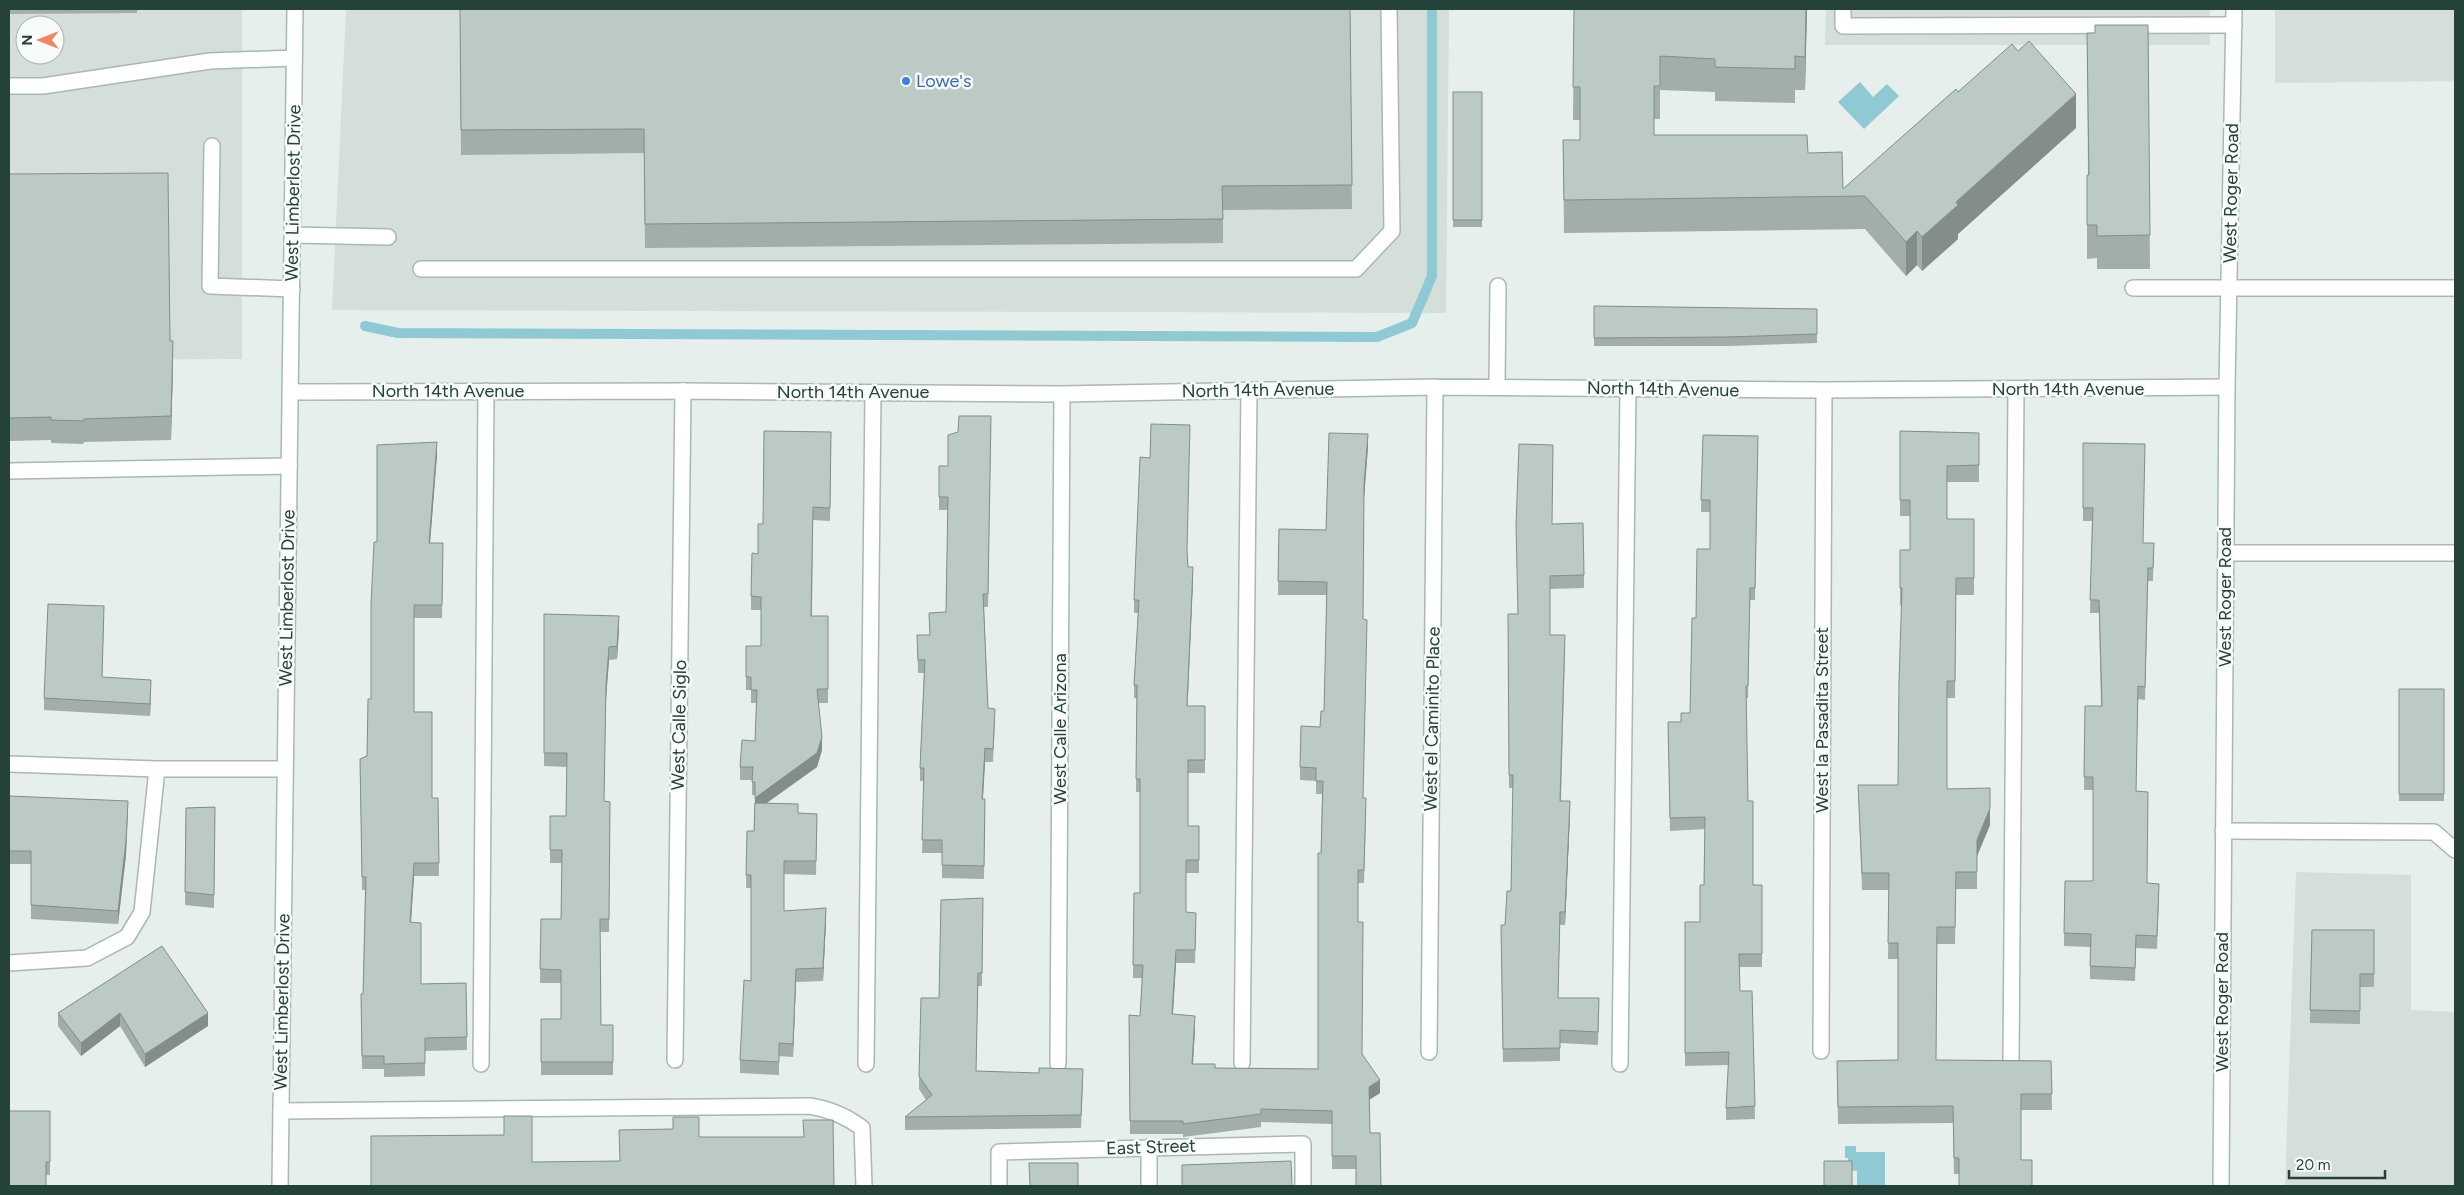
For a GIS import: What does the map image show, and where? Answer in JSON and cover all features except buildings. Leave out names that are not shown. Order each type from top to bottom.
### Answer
[{"type":"street","name":"West Limberlost Drive","points":[[280,1186],[295,9]]},
{"type":"street","points":[[421,269],[1356,269],[1392,231],[1388,9]]},
{"type":"street","points":[[1842,9],[1842,26],[2234,25]]},
{"type":"street","name":"West Roger Road","points":[[2220,1186],[2227,387],[2234,9]]},
{"type":"street","points":[[9,86],[43,86],[182,64],[255,58],[294,58]]},
{"type":"street","points":[[212,146],[210,286],[292,289]]},
{"type":"street","points":[[292,235],[388,237]]},
{"type":"street","points":[[1497,387],[1498,286]]},
{"type":"street","points":[[2133,288],[2455,288]]},
{"type":"street","name":"North 14th Avenue","points":[[290,392],[683,391],[1062,394],[1435,387],[1824,390],[2227,387]]},
{"type":"street","name":"West el Caminito Place","points":[[1428,1052],[1435,387]]},
{"type":"street","points":[[1620,1064],[1628,388]]},
{"type":"street","points":[[2011,1061],[2016,389]]},
{"type":"street","points":[[1242,1063],[1248,390]]},
{"type":"street","name":"West la Pasadita Street","points":[[1821,1051],[1824,390]]},
{"type":"street","points":[[481,1064],[486,391]]},
{"type":"street","name":"West Calle Siglo","points":[[675,1060],[683,391]]},
{"type":"street","points":[[866,1064],[873,393]]},
{"type":"street","name":"West Calle Arizona","points":[[1058,1064],[1062,394]]},
{"type":"street","points":[[9,470],[289,466]]},
{"type":"street","points":[[2226,553],[2455,552]]},
{"type":"street","points":[[9,764],[157,769],[285,769]]},
{"type":"street","points":[[9,963],[87,958],[127,937],[142,912],[157,769]]},
{"type":"street","points":[[2223,831],[2434,832],[2455,850]]},
{"type":"street","points":[[281,1111],[810,1106],[823,1108],[850,1119],[862,1128],[864,1186]]},
{"type":"street","name":"East Street","points":[[999,1186],[999,1152],[1303,1144],[1303,1186]]},
{"type":"street","points":[[1149,1147],[1149,1186]]},
{"type":"shaded area","points":[[9,9],[242,9],[242,359],[9,360]]},
{"type":"shaded area","points":[[346,9],[1449,9],[1446,313],[332,310]]},
{"type":"shaded area","points":[[1826,9],[2210,9],[2210,45],[1825,45]]},
{"type":"shaded area","points":[[2275,9],[2455,9],[2455,81],[2275,83]]},
{"type":"shaded area","points":[[2296,872],[2411,875],[2411,1010],[2455,1012],[2455,1186],[2285,1186]]},
{"type":"water","points":[[1860,82],[1873,97],[1887,84],[1899,96],[1864,129],[1838,102]]},
{"type":"water","points":[[1845,1146],[1856,1146],[1856,1152],[1885,1152],[1885,1186],[1857,1186],[1857,1171],[1848,1170]]},
{"type":"waterway","points":[[365,326],[398,333],[1377,337],[1412,323],[1432,276],[1432,9]]},
{"type":"place","name":"Lowe's","points":[[906,81]]}]
